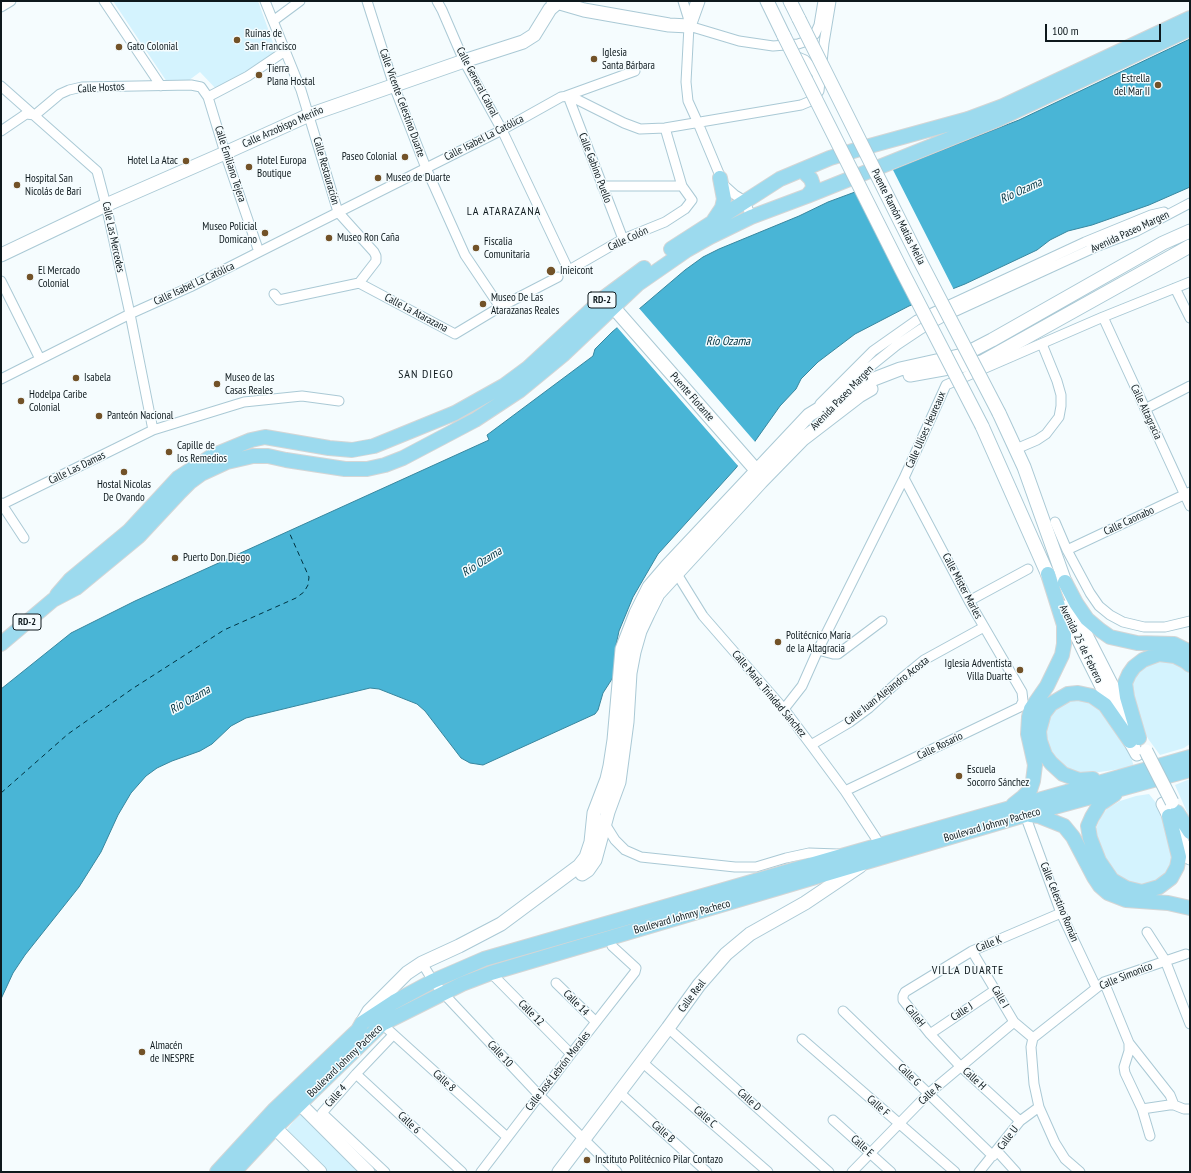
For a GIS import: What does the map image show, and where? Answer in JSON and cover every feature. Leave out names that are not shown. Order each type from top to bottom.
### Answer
[{"type":"main road","points":[[556,2],[584,10],[669,25],[689,26],[698,1]]},
{"type":"main road","name":"Puente Ramón Matías Mella","points":[[767,1],[901,269],[982,426]]},
{"type":"main road","name":"Puente Ramón Matías Mella","points":[[790,1],[921,263],[999,413]]},
{"type":"main road","name":"Calle Arzobispo Meriño","points":[[1,255],[106,205],[310,115],[340,103],[524,42],[534,35],[556,2]]},
{"type":"main road","name":"RD-2","points":[[1,644],[53,600],[70,580],[129,531],[178,478],[212,456],[251,440],[265,437],[329,448],[352,450],[374,446],[397,438],[455,413],[505,385],[613,307],[636,273],[780,179],[830,158],[968,119],[989,111],[1190,18]]},
{"type":"main road","name":"RD-2","points":[[53,600],[76,588],[139,536],[180,492],[201,474],[227,462],[253,456],[268,456],[345,469],[367,469],[385,465],[403,458],[475,420],[519,391],[564,354],[638,284],[687,250],[747,219],[998,119],[1190,29]]},
{"type":"main road","points":[[802,170],[811,179],[813,185],[812,190],[807,196]]},
{"type":"main road","points":[[709,224],[717,216],[723,204],[724,199],[722,182]]},
{"type":"main road","points":[[460,946],[473,945],[505,931],[588,870],[596,860],[608,812],[619,782],[627,722],[630,673],[638,638],[648,614],[658,594],[677,574],[761,475],[809,415],[870,375],[900,370],[963,354],[992,340],[1163,243],[1190,231]]},
{"type":"main road","points":[[362,1023],[369,1010],[407,973],[422,963],[460,946],[500,924],[579,866],[586,857],[591,842],[594,813],[607,779],[610,766],[614,740],[622,649],[636,613],[649,587],[668,566],[761,475],[803,439],[859,396],[874,388],[902,377],[982,362],[1190,246]]},
{"type":"main road","name":"Puente Flotante","points":[[613,307],[761,475]]},
{"type":"main road","name":"Avenida 25 de Febrero","points":[[999,413],[1024,466],[1065,582],[1086,635],[1138,746],[1170,808],[1190,858]]},
{"type":"main road","name":"Avenida 25 de Febrero","points":[[982,426],[1085,653],[1138,746]]},
{"type":"main road","points":[[1009,808],[1030,790],[1033,781],[1035,764],[1028,734],[1029,717],[1031,709],[1047,686],[1062,655],[1064,644],[1064,625],[1048,574]]},
{"type":"main road","points":[[1065,582],[1076,603],[1087,619],[1110,637],[1137,643],[1174,644],[1190,652]]},
{"type":"main road","points":[[1138,746],[1125,683],[1129,674],[1134,667],[1143,660],[1159,654],[1175,656],[1190,665]]},
{"type":"main road","points":[[1125,781],[1079,780],[1063,774],[1045,755],[1040,741],[1039,731],[1044,713],[1051,704],[1068,694],[1078,693],[1092,696],[1105,705],[1138,746]]},
{"type":"main road","points":[[1183,769],[1190,752]]},
{"type":"main road","name":"Boulevard Johnny Pacheco","points":[[217,1172],[295,1099],[382,1024],[443,993],[491,973],[865,863],[884,850],[1009,808],[1183,769],[1190,757]]},
{"type":"main road","points":[[1125,781],[1100,804],[1088,826],[1090,838],[1099,861],[1112,880],[1126,888],[1142,892],[1159,887],[1171,878],[1177,867],[1179,857],[1170,808]]},
{"type":"main road","name":"Boulevard Johnny Pacheco","points":[[295,1099],[358,1030],[362,1023],[394,1002],[433,981],[484,959],[845,854],[884,850],[1025,815],[1125,781]]},
{"type":"main road","points":[[1170,808],[1190,832]]},
{"type":"main road","name":"Avenida 25 de Febrero","points":[[1170,808],[1190,838]]},
{"type":"main road","points":[[1025,815],[1039,816],[1064,826],[1073,837],[1094,877],[1100,886],[1108,893],[1126,900],[1168,903],[1190,908]]},
{"type":"main road","name":"Calle Real","points":[[559,1172],[699,985],[726,954],[750,934],[805,903],[865,863]]},
{"type":"main road","points":[[295,1099],[368,1172]]},
{"type":"main road","points":[[270,1123],[320,1172]]},
{"type":"main road","name":"Boulevard Johnny Pacheco","points":[[234,1172],[270,1123]]},
{"type":"street","points":[[1,7],[11,1]]},
{"type":"street","points":[[104,1],[161,86]]},
{"type":"street","name":"Calle Restauración","points":[[265,1],[310,115],[338,212],[376,256],[376,261],[359,282]]},
{"type":"street","points":[[273,21],[300,1]]},
{"type":"street","name":"Calle Vicente Celestino Duarte","points":[[367,1],[394,86],[426,168],[466,255],[500,307]]},
{"type":"street","name":"Calle General Cabral","points":[[437,1],[464,61],[502,130],[568,269],[571,269]]},
{"type":"street","points":[[682,1],[688,17],[689,26],[686,82],[688,101],[722,182],[739,205],[747,219]]},
{"type":"street","points":[[689,26],[739,41],[773,46],[798,44],[807,41],[815,34],[819,25],[823,1]]},
{"type":"street","points":[[564,97],[574,98],[624,123],[640,129],[665,128],[801,106],[813,100],[819,91],[831,1]]},
{"type":"street","points":[[773,46],[805,60],[816,74],[819,91]]},
{"type":"street","points":[[208,97],[248,76],[285,51]]},
{"type":"street","name":"Calle Isabel La Católica","points":[[1,379],[130,314],[190,287],[502,130],[564,97],[635,71]]},
{"type":"street","name":"Calle Hostos","points":[[1,131],[26,114],[35,115],[60,94],[68,90],[82,87],[191,85],[201,87],[208,97]]},
{"type":"street","name":"Calle Las Mercedes","points":[[1,86],[97,171],[130,314],[153,430]]},
{"type":"street","name":"Calle Emiliano Tejera","points":[[208,97],[225,153],[259,252]]},
{"type":"street","name":"Calle Gabino Puello","points":[[564,97],[623,239]]},
{"type":"street","points":[[602,186],[682,186],[665,128]]},
{"type":"street","points":[[722,182],[735,196],[747,219]]},
{"type":"street","name":"Calle Colón","points":[[571,269],[623,239],[665,222],[685,209],[692,200],[682,186]]},
{"type":"street","points":[[1181,207],[1190,204]]},
{"type":"street","name":"Avenida Paseo Margen","points":[[870,375],[897,345],[943,317],[1098,246],[1137,230],[1181,207]]},
{"type":"street","name":"Avenida Paseo Margen","points":[[809,415],[873,351],[917,320],[1085,242],[1152,215],[1181,207]]},
{"type":"street","name":"Calle La Atarazana","points":[[359,282],[455,334],[500,307],[558,277]]},
{"type":"street","points":[[1,281],[40,359]]},
{"type":"street","points":[[274,294],[278,300],[359,282]]},
{"type":"street","name":"Calle Ulises Heureaux","points":[[784,709],[802,686],[818,650],[904,478],[946,385],[1103,317],[1190,282]]},
{"type":"street","points":[[1175,288],[1190,318]]},
{"type":"street","name":"Calle Altagracia","points":[[1103,317],[1145,409],[1188,493],[1190,506]]},
{"type":"street","points":[[1016,449],[1037,440],[1046,434],[1059,417],[1061,396],[1057,381],[1042,344]]},
{"type":"street","points":[[1145,409],[1190,386]]},
{"type":"street","name":"Calle Las Damas","points":[[1,504],[153,430],[244,402],[302,396],[339,401]]},
{"type":"street","name":"Avenida Paseo Margen","points":[[803,439],[840,396]]},
{"type":"street","name":"Calle Mister Marles","points":[[904,478],[969,601],[1022,692]]},
{"type":"street","name":"Calle Caonabo","points":[[1067,550],[1188,493]]},
{"type":"street","points":[[1,504],[24,538]]},
{"type":"street","points":[[1055,522],[1067,550],[1090,593],[1099,606],[1110,616],[1124,622],[1144,627],[1165,627],[1190,621]]},
{"type":"street","points":[[969,601],[1028,569]]},
{"type":"street","name":"Calle María Trinidad Sánchez","points":[[677,574],[703,616],[784,709],[812,745],[845,791],[884,850]]},
{"type":"street","points":[[818,650],[838,654],[882,621]]},
{"type":"street","name":"Calle Juan Alejandro Acosta","points":[[812,745],[850,722],[869,708],[924,660],[984,627]]},
{"type":"street","name":"Calle Rosario","points":[[845,791],[1020,707],[1023,701],[1022,692]]},
{"type":"street","name":"Calle Celestino Román","points":[[1025,815],[1061,913],[1100,984],[1129,1043],[1170,1095],[1174,1105]]},
{"type":"street","name":"Boulevard Johnny Pacheco","points":[[605,824],[615,840],[625,850],[641,857],[735,867],[756,866],[809,853],[845,854]]},
{"type":"street","name":"Calle K","points":[[902,996],[905,992],[972,951],[1061,913]]},
{"type":"street","points":[[1147,932],[1164,960],[1190,1024]]},
{"type":"street","name":"Calle José Lebrón Morales","points":[[481,1172],[506,1137],[636,970],[636,968],[612,946]]},
{"type":"street","name":"Calle I","points":[[972,951],[1014,1022],[1033,1038]]},
{"type":"street","name":"Calle Simonico","points":[[1033,1038],[1100,984],[1164,960],[1186,954]]},
{"type":"street","name":"Calle 10","points":[[422,963],[433,981],[443,993],[539,1095],[617,1172]]},
{"type":"street","name":"Calle 12","points":[[491,973],[571,1054]]},
{"type":"street","name":"Calle 14","points":[[556,983],[596,1022]]},
{"type":"street","name":"Calle J","points":[[930,1034],[995,990]]},
{"type":"street","name":"CalleH","points":[[902,996],[903,1000],[930,1034]]},
{"type":"street","name":"Calle G","points":[[843,1011],[928,1094],[1016,1172]]},
{"type":"street","name":"Calle A","points":[[852,1172],[928,1094],[1014,1022]]},
{"type":"street","name":"Calle 8","points":[[382,1024],[506,1137]]},
{"type":"street","name":"Calle D","points":[[668,1028],[829,1172]]},
{"type":"street","name":"Calle H","points":[[930,1034],[960,1066],[1020,1122]]},
{"type":"street","name":"Calle 4","points":[[385,1172],[322,1114],[356,1074],[394,1035]]},
{"type":"street","points":[[1033,1038],[1031,1047],[1034,1084],[1039,1107],[1055,1143],[1065,1159],[1080,1172]]},
{"type":"street","name":"Calle F","points":[[802,1039],[954,1172]]},
{"type":"street","points":[[1129,1043],[1129,1051],[1124,1067],[1125,1073],[1142,1109],[1150,1136]]},
{"type":"street","name":"Calle C","points":[[642,1062],[768,1172]]},
{"type":"street","name":"Calle 6","points":[[356,1074],[462,1172]]},
{"type":"street","name":"Calle B","points":[[619,1092],[708,1172]]},
{"type":"street","points":[[1142,1109],[1169,1104],[1184,1109],[1190,1109]]},
{"type":"street","name":"Calle U","points":[[979,1172],[1020,1122],[1039,1107]]},
{"type":"street","name":"Calle E","points":[[833,1120],[891,1172]]},
{"type":"shaded area","points":[[113,1],[258,1],[276,51],[218,91],[200,72],[188,81],[167,82]]},
{"type":"shaded area","points":[[1167,658],[1190,670],[1190,744],[1184,748],[1160,755],[1134,716],[1132,679],[1141,668]]},
{"type":"shaded area","points":[[1071,699],[1093,699],[1129,750],[1134,767],[1079,775],[1066,771],[1048,754],[1045,727],[1050,715],[1059,706]]},
{"type":"shaded area","points":[[1190,779],[1190,819],[1175,785]]},
{"type":"shaded area","points":[[1149,794],[1161,809],[1175,852],[1167,875],[1155,883],[1140,886],[1111,877],[1095,831],[1101,816],[1108,808],[1120,801]]},
{"type":"shaded area","points":[[300,1113],[361,1172],[325,1172],[285,1132]]},
{"type":"water","name":"Río Ozama","points":[[1190,39],[1190,187],[1149,205],[1092,225],[1068,231],[1050,240],[1037,250],[965,284],[909,306],[855,334],[818,362],[801,379],[796,389],[780,406],[736,468],[658,554],[633,597],[619,631],[616,645],[614,674],[603,693],[598,710],[595,714],[483,765],[470,763],[461,758],[425,711],[417,704],[379,689],[370,688],[246,718],[231,726],[212,744],[200,751],[157,768],[146,776],[131,793],[118,815],[101,852],[79,887],[25,955],[13,973],[1,999],[1,689],[71,633],[135,601],[489,440],[487,435],[593,356],[595,349],[612,332],[685,270],[703,257],[828,202],[855,192],[894,169],[1019,120]]},
{"type":"pier","points":[[892,168],[954,290],[914,306],[855,189]]},
{"type":"pier","points":[[638,307],[756,443],[739,467],[616,326]]},
{"type":"ferry route","points":[[1,793],[68,734],[132,689],[224,630],[296,598],[304,592],[308,585],[309,577],[289,532]]},
{"type":"place","name":"Ruinas de San Francisco","points":[[237,40]]},
{"type":"place","name":"Gato Colonial","points":[[119,47]]},
{"type":"place","name":"Iglesia Santa Bárbara","points":[[594,59]]},
{"type":"place","name":"Tierra Plana Hostal","points":[[259,75]]},
{"type":"place","name":"Estrella del Mar II","points":[[1158,85]]},
{"type":"place","name":"Paseo Colonial","points":[[405,157]]},
{"type":"place","name":"Hotel La Atac","points":[[186,161]]},
{"type":"place","name":"Hotel Europa Boutique","points":[[249,167]]},
{"type":"place","name":"Museo de Duarte","points":[[378,178]]},
{"type":"place","name":"Hospital San Nicolás de Bari","points":[[17,185]]},
{"type":"place","name":"Museo Policial Domicano","points":[[265,233]]},
{"type":"place","name":"Museo Ron Caña","points":[[329,238]]},
{"type":"place","name":"Fiscalia Comunitaria","points":[[476,248]]},
{"type":"place","name":"Inieicont","points":[[551,271]]},
{"type":"place","name":"El Mercado Colonial","points":[[30,277]]},
{"type":"place","name":"Museo De Las Atarazanas Reales","points":[[483,304]]},
{"type":"place","name":"Isabela","points":[[76,378]]},
{"type":"place","name":"Museo de las Casas Reales","points":[[217,384]]},
{"type":"place","name":"Hodelpa Caribe Colonial","points":[[21,401]]},
{"type":"place","name":"Panteón Nacional","points":[[99,416]]},
{"type":"place","name":"Capille de los Remedios","points":[[169,452]]},
{"type":"place","name":"Hostal Nicolas De Ovando","points":[[124,472]]},
{"type":"place","name":"Puerto Don Diego","points":[[175,558]]},
{"type":"place","name":"Politécnico María de la Altagracia","points":[[778,642]]},
{"type":"place","name":"Iglesia Adventista Villa Duarte","points":[[1020,670]]},
{"type":"place","name":"Escuela Socorro Sánchez","points":[[959,776]]},
{"type":"place","name":"Almacén de INESPRE","points":[[142,1052]]},
{"type":"place","name":"Instituto Politécnico Pilar Contazo","points":[[587,1160]]},
{"type":"district","name":"LA ATARAZANA","points":[[504,212]]},
{"type":"district","name":"SAN DIEGO","points":[[426,375]]},
{"type":"district","name":"VILLA DUARTE","points":[[968,971]]}]
